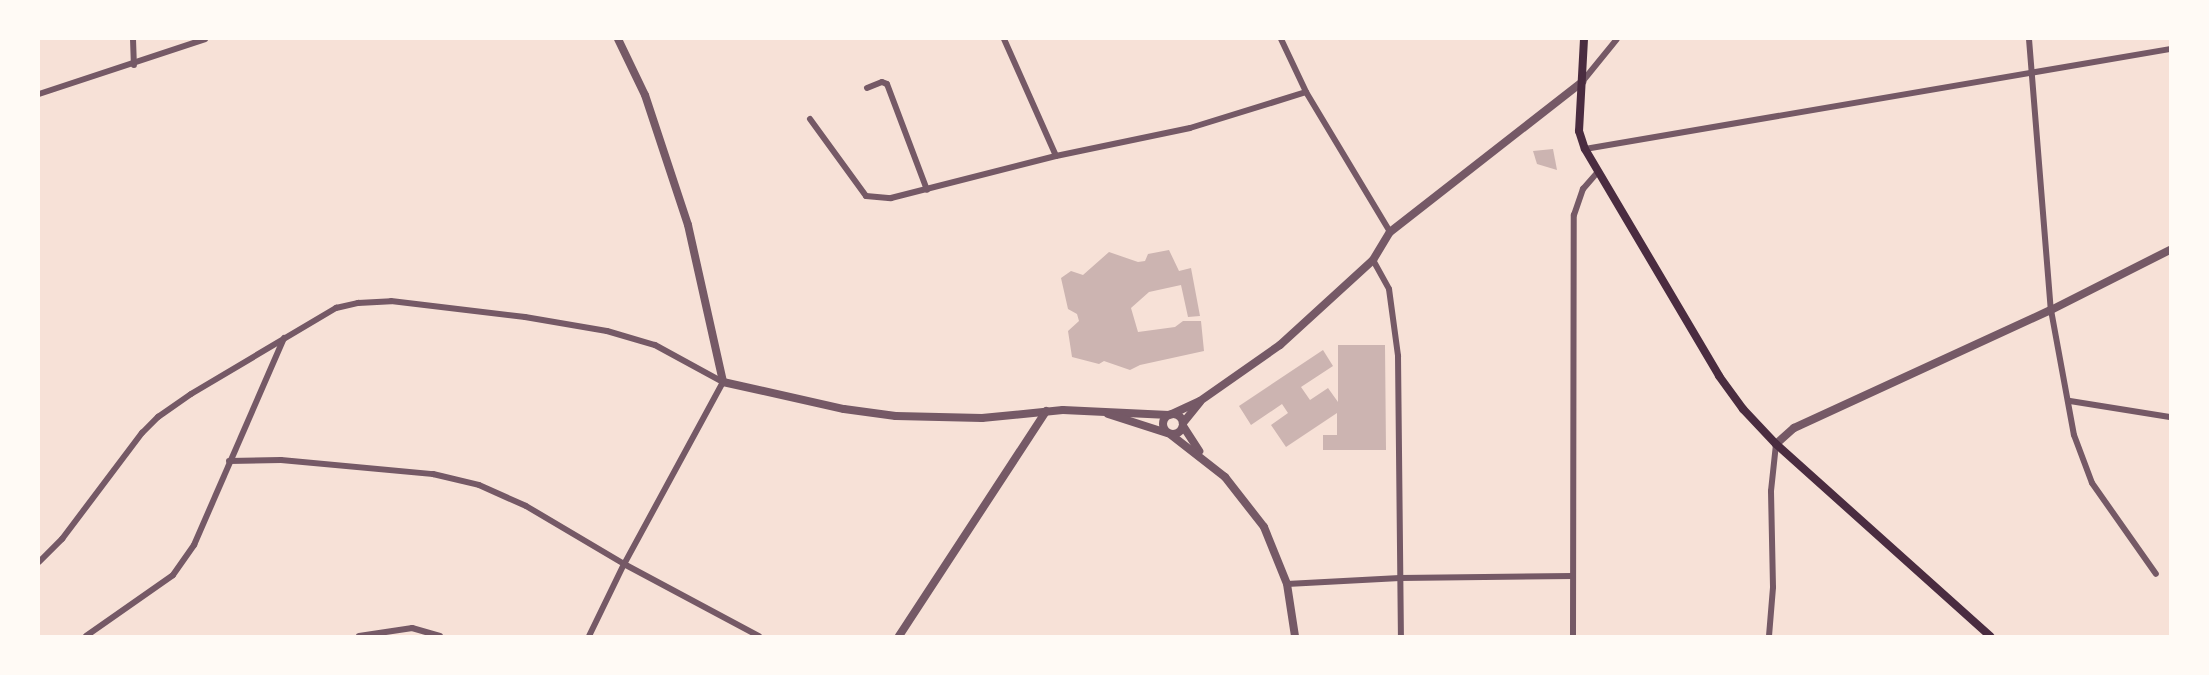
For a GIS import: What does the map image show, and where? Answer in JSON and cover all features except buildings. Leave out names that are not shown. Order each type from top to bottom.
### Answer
[{"type":"main road","points":[[1584,39],[1579,130],[1585,149],[1719,376],[1743,409],[1776,444],[1990,636]]},
{"type":"street","points":[[133,39],[134,65]]},
{"type":"street","points":[[39,94],[134,65],[205,39]]},
{"type":"street","points":[[589,636],[624,564],[723,382],[688,225],[645,95],[618,39]]},
{"type":"street","points":[[1004,39],[1056,156]]},
{"type":"street","points":[[1281,39],[1306,92],[1390,232]]},
{"type":"street","points":[[1168,434],[1163,423],[1170,415],[1200,401],[1299,330],[1373,260],[1390,232],[1582,82],[1617,39]]},
{"type":"street","points":[[2029,39],[2051,310],[2070,401],[2074,435],[2092,483],[2156,574]]},
{"type":"street","points":[[1585,149],[2170,49]]},
{"type":"street","points":[[867,88],[882,82],[887,84],[927,190]]},
{"type":"street","points":[[810,119],[866,196],[891,198],[1056,156],[1190,128],[1306,92]]},
{"type":"street","points":[[1573,636],[1574,215],[1583,189],[1597,172]]},
{"type":"street","points":[[1769,636],[1773,587],[1771,490],[1776,444],[1794,428],[2051,310],[2170,250]]},
{"type":"street","points":[[1373,260],[1389,289],[1398,356],[1401,636]]},
{"type":"street","points":[[39,562],[62,539],[142,434],[158,417],[191,394],[336,308],[358,303],[392,301],[525,317],[607,331],[655,345],[723,382],[844,409],[896,416],[982,418],[1046,411],[1178,415],[1205,459]]},
{"type":"street","points":[[86,636],[172,574],[194,545],[284,338]]},
{"type":"street","points":[[1168,434],[1180,432],[1200,401]]},
{"type":"street","points":[[2070,401],[2170,417]]},
{"type":"street","points":[[899,636],[1046,411]]},
{"type":"street","points":[[1095,411],[1168,434],[1205,459],[1225,477],[1253,509],[1275,548],[1287,584],[1295,636]]},
{"type":"street","points":[[229,460],[280,460],[433,474],[479,485],[526,506],[624,564],[759,636]]},
{"type":"street","points":[[1287,584],[1400,578],[1573,576]]},
{"type":"street","points":[[359,636],[412,628],[440,636]]}]
